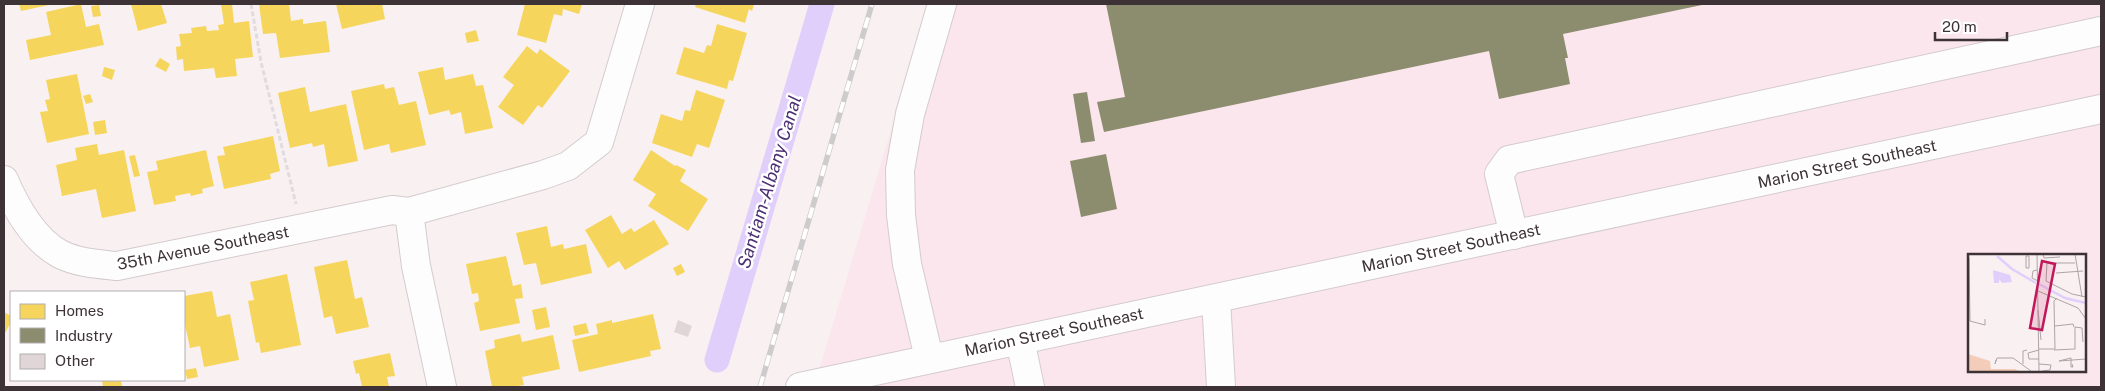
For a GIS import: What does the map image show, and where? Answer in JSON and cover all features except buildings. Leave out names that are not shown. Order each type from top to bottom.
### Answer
[{"type":"street","name":"35th Avenue Southeast","points":[[4,180],[14,205],[35,233],[60,254],[88,264],[117,266],[392,210],[409,212],[543,175],[568,166],[599,142],[640,4]]},
{"type":"street","points":[[929,358],[907,264],[901,215],[900,170],[910,114],[942,4]]},
{"type":"street","points":[[1514,235],[1499,174],[1509,160],[2101,31]]},
{"type":"street","name":"Marion Street Southeast","points":[[800,387],[2101,109]]},
{"type":"street","points":[[409,212],[416,266],[442,387]]},
{"type":"street","points":[[1216,299],[1221,387]]},
{"type":"street","points":[[1020,340],[1030,387]]},
{"type":"path","points":[[251,4],[261,62],[302,229]]},
{"type":"shaded area","points":[[929,4],[2101,4],[2101,387],[814,387]]},
{"type":"waterway","name":"Santiam-Albany Canal","points":[[717,360],[822,4]]},
{"type":"railway","points":[[760,387],[872,4]]}]
